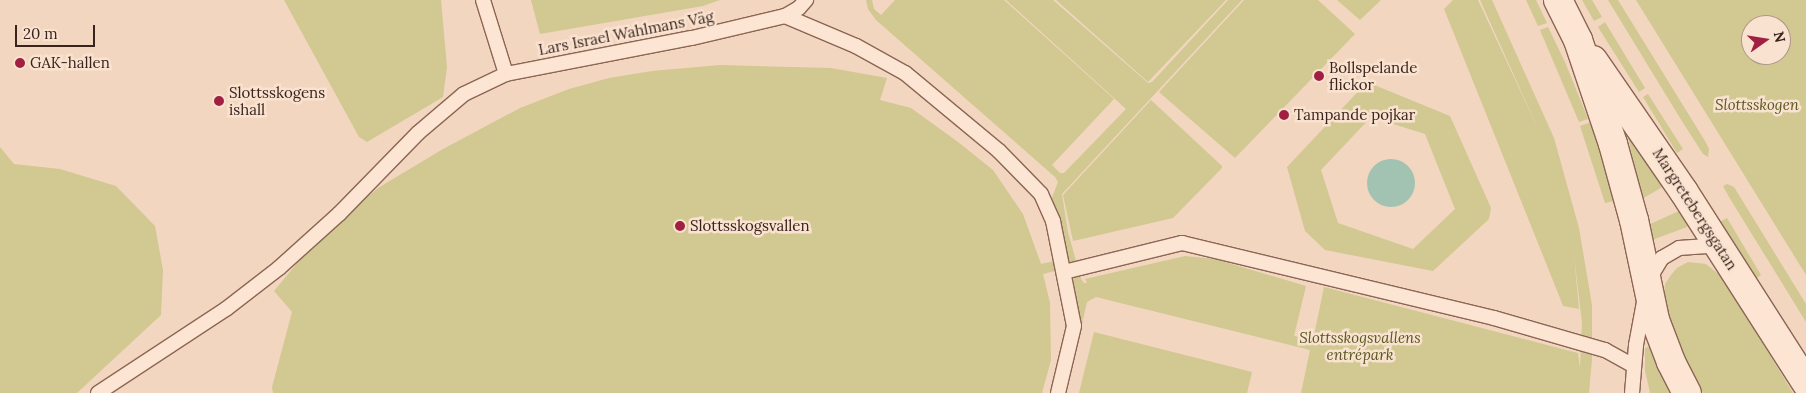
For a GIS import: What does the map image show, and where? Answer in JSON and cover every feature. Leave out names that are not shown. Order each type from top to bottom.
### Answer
[{"type":"main road","name":"Margretebergsgatan","points":[[1558,0],[1578,40],[1613,144],[1634,220],[1655,320],[1671,362],[1687,393]]},
{"type":"main road","name":"Margretebergsgatan","points":[[1578,40],[1651,141],[1806,383]]},
{"type":"lane","points":[[483,0],[506,74]]},
{"type":"lane","name":"Lars Israel Wahlmans Väg","points":[[98,393],[226,309],[279,268],[339,214],[418,133],[464,94],[506,74],[692,38],[785,16],[799,8],[806,0]]},
{"type":"lane","points":[[785,16],[856,46],[905,73],[999,151],[1041,194],[1053,221],[1074,326],[1058,393]]},
{"type":"lane","points":[[1064,272],[1182,243],[1494,318],[1605,350],[1634,366]]},
{"type":"lane","points":[[1632,393],[1634,366],[1647,283],[1662,258],[1679,248],[1718,245]]},
{"type":"green space","points":[[284,0],[441,0],[447,67],[443,97],[367,142],[359,137]]},
{"type":"green space","points":[[531,0],[720,0],[703,6],[540,34]]},
{"type":"green space","name":"Slottsskogsvallen","points":[[866,0],[872,0],[874,9],[881,15],[895,0],[1004,0],[1114,99],[1052,165],[1060,173],[1064,173],[1126,109],[1006,0],[1053,0],[1148,83],[1152,82],[1228,0],[1242,0],[1062,194],[1068,232],[1081,279],[1084,283],[1087,283],[1085,279],[1185,256],[1215,259],[1306,286],[1294,336],[1313,340],[1324,287],[1578,353],[1580,368],[1582,323],[1574,255],[1579,309],[1563,306],[1444,9],[1453,0],[1478,0],[1540,133],[1480,0],[1492,0],[1554,138],[1579,228],[1592,305],[1592,359],[1589,393],[1301,393],[1310,350],[1096,297],[1087,302],[1066,393],[1056,393],[1075,308],[1066,268],[1043,274],[1050,303],[1051,360],[1042,393],[273,393],[272,387],[292,312],[274,291],[318,238],[378,188],[443,149],[520,108],[569,89],[609,78],[652,71],[720,65],[831,68],[887,78],[880,100],[911,108],[993,170],[1023,214],[1041,264],[1064,259],[1051,200],[1058,182],[1055,177],[876,20],[868,9]]},
{"type":"green space","points":[[1056,0],[1226,0],[1148,82]]},
{"type":"green space","points":[[1244,0],[1318,0],[1355,34],[1235,158],[1159,92]]},
{"type":"green space","points":[[1337,0],[1381,0],[1360,20]]},
{"type":"green space","points":[[1526,0],[1536,0],[1547,23],[1538,26]]},
{"type":"green space","points":[[1582,0],[1592,0],[1602,17],[1594,21]]},
{"type":"green space","points":[[1608,0],[1618,0],[1705,141],[1709,149],[1708,157],[1703,154],[1680,118]]},
{"type":"green space","name":"Slottsskogen","points":[[1636,0],[1806,0],[1806,275]]},
{"type":"green space","points":[[1605,22],[1645,88],[1639,92],[1598,27]]},
{"type":"green space","points":[[1548,27],[1565,62],[1588,119],[1579,122],[1540,30]]},
{"type":"green space","points":[[1367,82],[1450,116],[1491,208],[1489,219],[1433,271],[1325,250],[1305,231],[1287,167]],"holes":[[[1371,117],[1425,134],[1455,209],[1413,249],[1338,223],[1321,170]]]},
{"type":"green space","points":[[1648,94],[1683,149],[1677,153],[1643,97]]},
{"type":"green space","points":[[1151,100],[1222,168],[1173,218],[1073,241],[1063,195]]},
{"type":"green space","points":[[1591,122],[1607,170],[1614,201],[1605,203],[1580,126]]},
{"type":"green space","points":[[1629,134],[1664,186],[1642,199],[1628,137]]},
{"type":"green space","points":[[0,147],[14,164],[60,169],[116,186],[155,226],[163,270],[161,315],[77,393],[0,393]]},
{"type":"green space","points":[[1727,184],[1734,187],[1806,304],[1806,322],[1729,197],[1723,186]]},
{"type":"green space","points":[[1679,211],[1688,224],[1687,227],[1652,240],[1648,225]]},
{"type":"green space","points":[[1727,218],[1761,275],[1757,278],[1754,277],[1720,222]]},
{"type":"green space","points":[[1688,262],[1706,264],[1722,277],[1793,393],[1703,393],[1678,344],[1664,297],[1665,284],[1671,275],[1677,268]]},
{"type":"green space","points":[[1094,332],[1252,372],[1247,393],[1079,393]]},
{"type":"green space","points":[[1650,346],[1669,393],[1650,393],[1645,370],[1645,348]]},
{"type":"shaded area","points":[[1386,159],[1396,159],[1408,166],[1415,178],[1415,188],[1408,200],[1396,207],[1386,207],[1378,203],[1371,196],[1367,188],[1367,178],[1371,170],[1378,163]]},
{"type":"place","name":"GAK-hallen","points":[[20,63]]},
{"type":"place","name":"Bollspelande flickor","points":[[1319,76]]},
{"type":"place","name":"Slottsskogens ishall","points":[[219,101]]},
{"type":"place","name":"Tampande pojkar","points":[[1284,115]]},
{"type":"place","name":"Slottsskogsvallen","points":[[680,226]]},
{"type":"park label","name":"Slottsskogsvallens entrépark","points":[[1360,346]]}]
